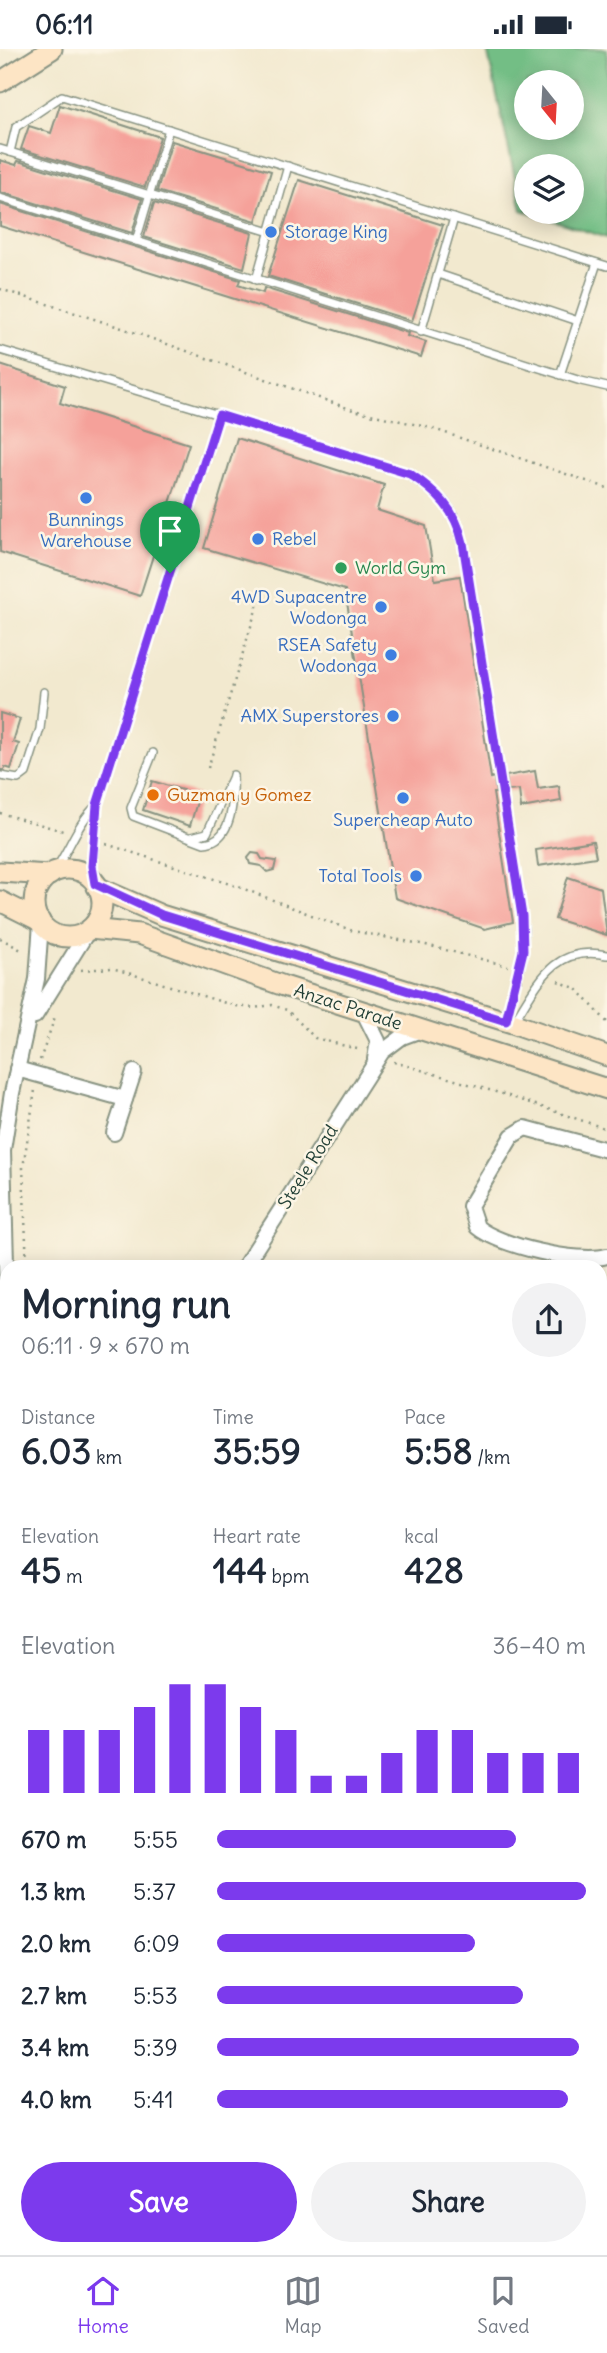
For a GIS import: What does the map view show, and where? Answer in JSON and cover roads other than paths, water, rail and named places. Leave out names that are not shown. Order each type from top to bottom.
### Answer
[{"type":"main road","points":[[0,82],[52,49]]},
{"type":"main road","points":[[0,872],[52,874],[77,871],[96,885],[101,909],[89,930],[78,936],[62,936],[0,901]]},
{"type":"main road","points":[[41,922],[34,896],[40,883],[52,874]]},
{"type":"main road","name":"Anzac Parade","points":[[96,885],[162,915],[509,1022],[607,1056]]},
{"type":"main road","name":"Anzac Parade","points":[[89,930],[139,934],[364,1013],[607,1089]]},
{"type":"street","points":[[6,1260],[2,1150],[17,1069],[28,1029],[39,958],[41,922]]},
{"type":"street","points":[[28,1029],[63,967],[89,930]]},
{"type":"street","points":[[364,1013],[378,1041],[376,1060]]},
{"type":"street","name":"Steele Road","points":[[248,1260],[376,1060],[393,1042],[421,1030]]},
{"type":"street","points":[[17,1069],[125,1099]]},
{"type":"street","points":[[114,1133],[134,1072]]},
{"type":"street","points":[[607,1150],[525,1128],[512,1136],[470,1206],[477,1227],[503,1243],[581,1259],[607,1256]]},
{"type":"lane","points":[[10,152],[16,127],[62,96],[607,266]]},
{"type":"lane","points":[[136,241],[169,129]]},
{"type":"lane","points":[[0,149],[270,232]]},
{"type":"lane","points":[[256,280],[288,166]]},
{"type":"lane","points":[[0,198],[421,332],[607,387]]},
{"type":"lane","points":[[421,332],[454,218]]},
{"type":"lane","points":[[560,375],[597,263]]},
{"type":"lane","points":[[438,274],[578,321]]},
{"type":"lane","points":[[0,350],[410,474],[435,492],[454,515],[463,543],[522,916],[524,946],[509,1022]]},
{"type":"lane","points":[[96,885],[92,866],[97,805],[219,415]]},
{"type":"lane","points":[[1,776],[18,779],[26,773],[41,724],[44,692]]},
{"type":"lane","points":[[153,753],[131,813],[138,820],[189,838],[204,843],[220,839],[234,795],[233,775],[207,832],[189,838]]},
{"type":"lane","points":[[52,874],[84,818],[97,805]]},
{"type":"lane","points":[[509,1022],[544,976],[570,954],[590,952],[607,955]]},
{"type":"place","name":"Storage King","points":[[271,232]]},
{"type":"place","name":"Bunnings Warehouse","points":[[86,498]]},
{"type":"place","name":"Rebel","points":[[258,539]]},
{"type":"place","name":"World Gym","points":[[341,568]]},
{"type":"place","name":"4WD Supacentre Wodonga","points":[[381,607]]},
{"type":"place","name":"RSEA Safety Wodonga","points":[[391,655]]},
{"type":"place","name":"AMX Superstores","points":[[393,716]]},
{"type":"place","name":"Guzman y Gomez","points":[[153,795]]},
{"type":"place","name":"Supercheap Auto","points":[[403,798]]},
{"type":"place","name":"Total Tools","points":[[416,876]]}]
